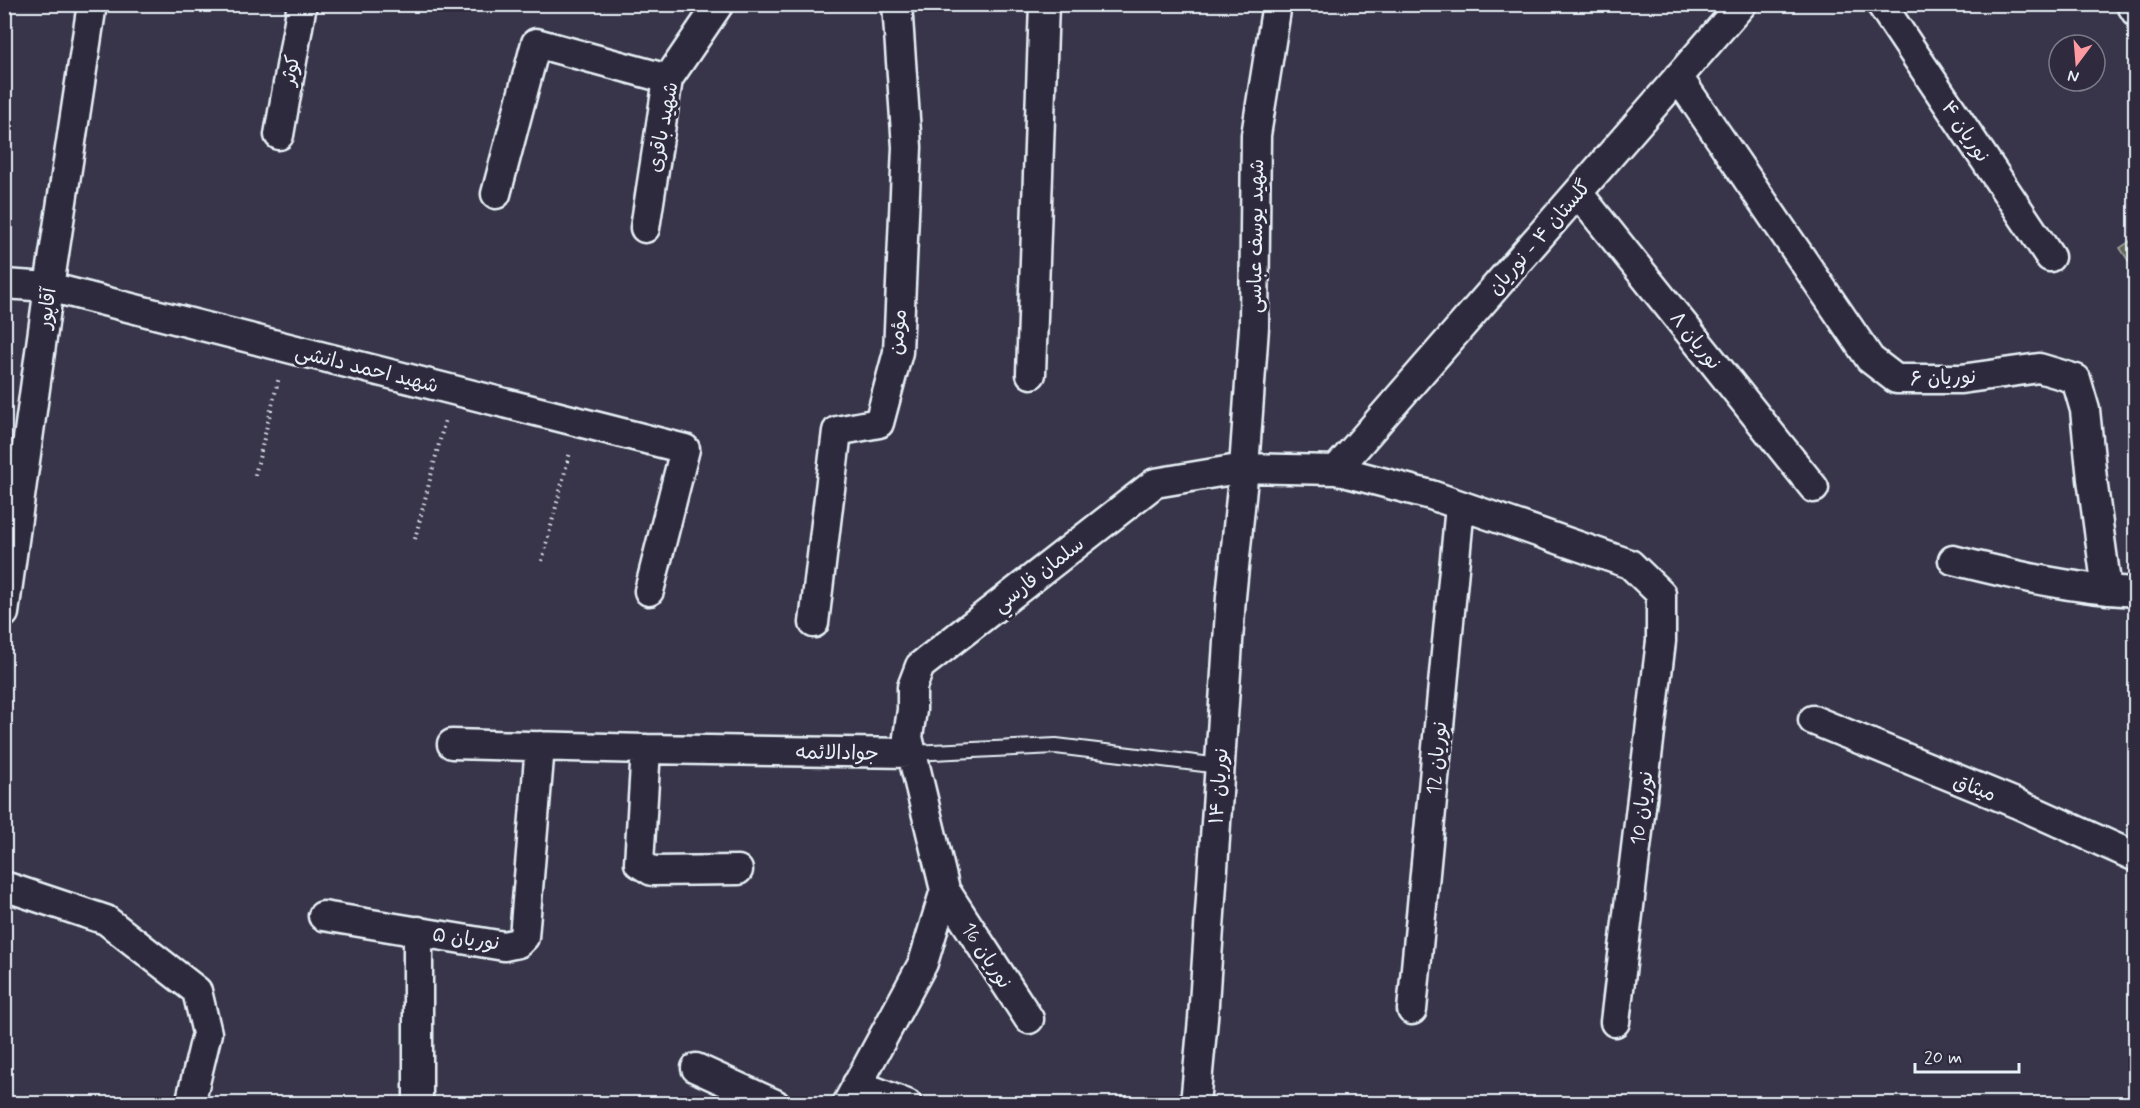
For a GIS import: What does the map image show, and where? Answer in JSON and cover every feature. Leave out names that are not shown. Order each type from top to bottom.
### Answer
[{"type":"street","name":"آقاپور","points":[[4,613],[49,287],[92,4]]},
{"type":"street","name":"کوثر","points":[[279,135],[302,4]]},
{"type":"street","name":"شهید باقری","points":[[645,228],[668,79],[719,4]]},
{"type":"street","name":"مؤمن","points":[[814,623],[837,431],[879,423],[898,352],[907,147],[897,4]]},
{"type":"street","points":[[1031,374],[1044,4]]},
{"type":"street","name":"شهید یوسف عباسی","points":[[1244,468],[1254,327],[1256,135],[1277,4]]},
{"type":"street","name":"گلستان ۴ - نوریان","points":[[1336,470],[1742,4]]},
{"type":"street","name":"نوریان ۴","points":[[1881,4],[2050,257]]},
{"type":"street","points":[[2131,4],[2136,12]]},
{"type":"street","points":[[496,194],[536,44],[668,79]]},
{"type":"street","name":"نوریان ۶","points":[[1678,77],[1870,359],[1896,379],[1961,379],[2039,368],[2076,379],[2085,410],[2107,590]]},
{"type":"street","name":"نوریان ۸","points":[[1578,193],[1814,488]]},
{"type":"street","name":"شهید احمد دانشی","points":[[4,284],[49,287],[685,449],[649,591]]},
{"type":"street","name":"سلمان فارسي","points":[[945,890],[908,737],[912,710],[912,687],[920,666],[1155,483],[1244,468],[1336,470],[1431,495],[1630,564],[1661,594]]},
{"type":"street","name":"نوریان ۱۴","points":[[1195,1104],[1203,1019],[1231,597],[1244,468]]},
{"type":"street","name":"نوریان 12","points":[[1412,1010],[1460,506]]},
{"type":"street","points":[[1953,560],[2044,582],[2136,592]]},
{"type":"street","name":"نوریان 10","points":[[1615,1022],[1661,641],[1661,594]]},
{"type":"street","name":"ميثاق","points":[[1814,720],[2018,804],[2136,857]]},
{"type":"street","name":"جوادالائمه","points":[[452,744],[912,753]]},
{"type":"street","name":"نوریان ۵","points":[[323,916],[504,946],[518,943],[524,936],[540,746]]},
{"type":"street","points":[[646,749],[639,863],[652,872],[738,870]]},
{"type":"street","points":[[4,886],[106,921],[197,991],[207,1034],[190,1104]]},
{"type":"street","points":[[907,1104],[852,1094],[923,963],[945,890]]},
{"type":"street","name":"نوریان 16","points":[[945,890],[1029,1020]]},
{"type":"street","points":[[418,931],[418,1104]]},
{"type":"street","points":[[696,1068],[776,1104]]},
{"type":"lane","name":"جوادالائمه","points":[[912,753],[1056,746],[1220,766]]},
{"type":"path","points":[[255,475],[287,348]]},
{"type":"path","points":[[415,539],[453,390]]},
{"type":"path","points":[[542,561],[578,422]]},
{"type":"green space","points":[[2135,238],[2135,271],[2120,248]]}]
